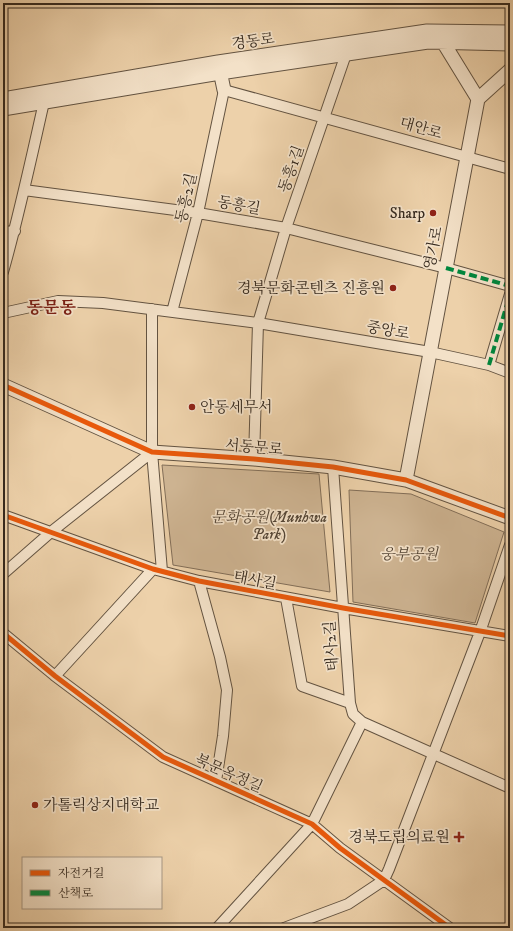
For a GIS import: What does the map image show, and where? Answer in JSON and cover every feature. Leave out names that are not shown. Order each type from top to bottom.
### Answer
[{"type":"street","name":"경동로","points":[[3,99],[44,97],[427,31],[441,36],[510,44]]},
{"type":"street","name":"경동로","points":[[219,68],[346,54],[428,42],[441,36],[510,32]]},
{"type":"street","points":[[441,36],[478,99],[510,70]]},
{"type":"street","points":[[324,117],[346,54]]},
{"type":"street","points":[[219,68],[224,90]]},
{"type":"street","name":"대안로","points":[[224,90],[510,169]]},
{"type":"street","name":"동흥2길","points":[[172,312],[198,213],[224,90]]},
{"type":"street","name":"경동로","points":[[3,109],[44,97]]},
{"type":"street","points":[[3,272],[15,230],[44,97]]},
{"type":"street","name":"영가로","points":[[406,480],[478,99]]},
{"type":"street","name":"동흥1길","points":[[258,323],[286,228],[324,117]]},
{"type":"street","name":"동흥길","points":[[24,190],[198,213],[286,228],[446,268],[510,286]]},
{"type":"street","points":[[3,232],[15,230]]},
{"type":"street","points":[[489,365],[510,294]]},
{"type":"street","name":"중앙로","points":[[3,313],[58,301],[103,303],[258,323],[430,352],[489,365],[510,373]]},
{"type":"street","points":[[56,676],[158,570],[152,452],[152,309]]},
{"type":"street","points":[[254,459],[258,323]]},
{"type":"street","name":"서동문로","points":[[3,385],[152,452],[254,459],[333,467],[406,480],[510,518]]},
{"type":"street","points":[[3,574],[51,532],[152,452]]},
{"type":"street","name":"태사2길","points":[[333,467],[350,703],[353,714],[362,722]]},
{"type":"street","name":"태사길","points":[[3,514],[158,570],[199,581],[286,598],[510,636]]},
{"type":"street","points":[[284,928],[348,904],[384,880],[480,632],[510,545]]},
{"type":"street","points":[[199,581],[220,657],[227,690],[223,736],[216,781]]},
{"type":"street","name":"태사길","points":[[286,598],[302,686],[350,703]]},
{"type":"street","name":"북문옥정길","points":[[3,632],[56,676],[163,757],[312,824],[340,848],[450,928]]},
{"type":"street","points":[[217,928],[312,824],[362,722],[510,788]]},
{"type":"green space","name":"문화공원(Munhwa Park)","points":[[162,465],[319,474],[330,592],[173,565]]},
{"type":"green space","name":"웅부공원","points":[[349,490],[411,494],[504,532],[475,623],[353,602]]},
{"type":"marked path","points":[[446,268],[510,286]]},
{"type":"marked path","points":[[489,365],[510,294]]},
{"type":"cycle path","points":[[3,385],[152,452],[254,459],[333,467],[406,480],[510,518]]},
{"type":"cycle path","points":[[3,515],[153,569],[199,581],[343,608],[510,636]]},
{"type":"cycle path","points":[[3,633],[55,676],[163,757],[312,824],[340,848],[450,928]]},
{"type":"place","name":"Sharp","points":[[433,213]]},
{"type":"place","name":"경북문화콘텐츠 진흥원","points":[[393,288]]},
{"type":"place","name":"안동세무서","points":[[192,407]]},
{"type":"place","name":"가톨릭상지대학교","points":[[35,805]]},
{"type":"place","name":"경북도립의료원","points":[[459,837]]},
{"type":"district","name":"동문동","points":[[51,307]]}]
